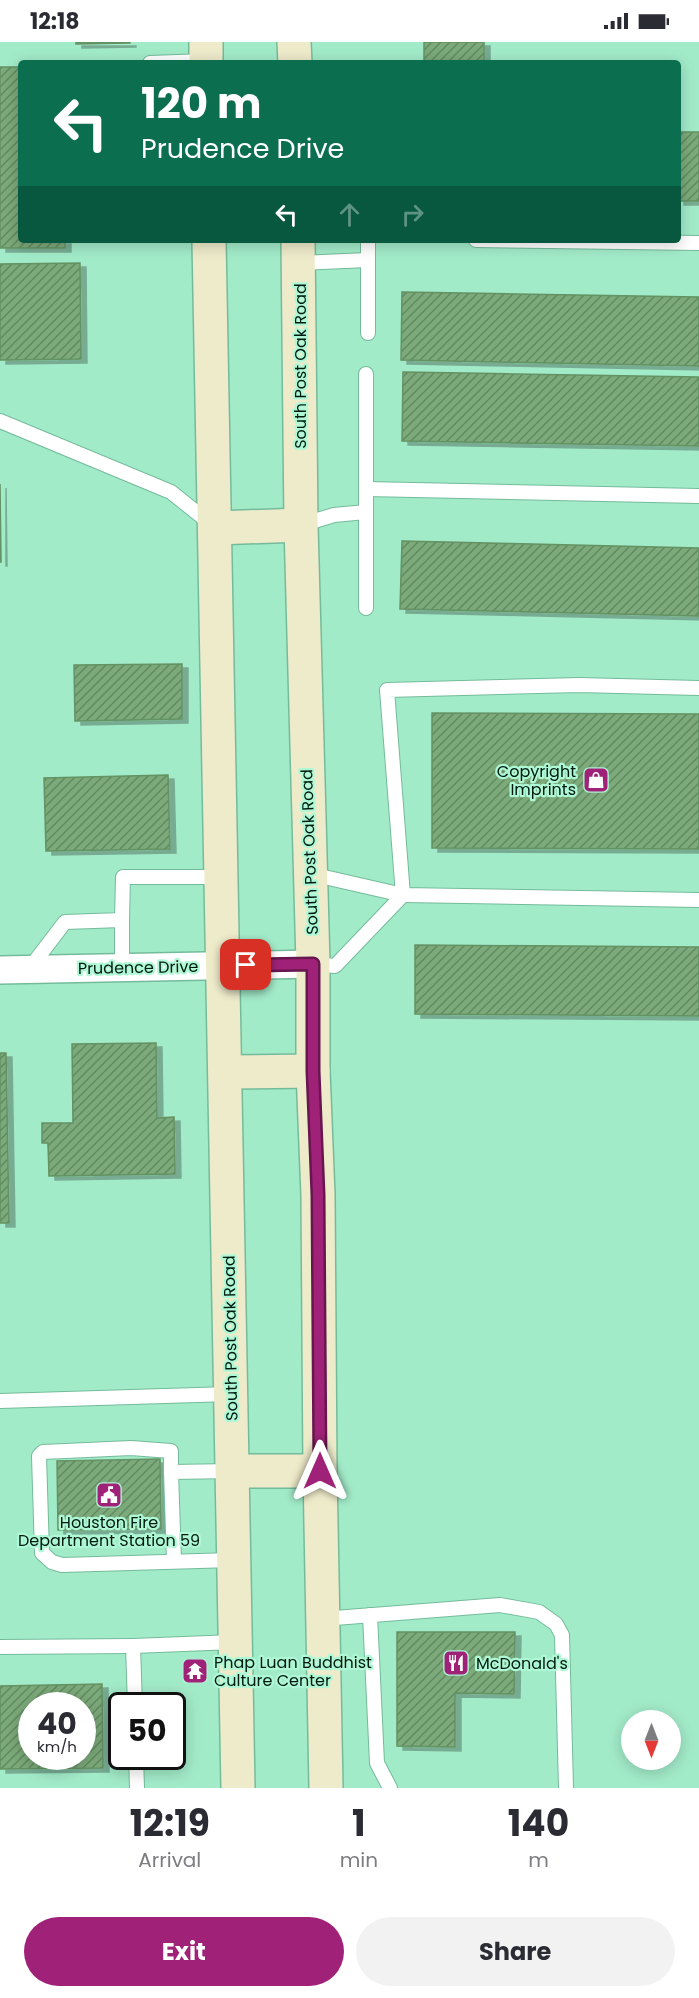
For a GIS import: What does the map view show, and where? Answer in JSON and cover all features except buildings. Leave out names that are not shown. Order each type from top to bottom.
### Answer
[{"type":"main road","points":[[294,42],[295,60]]},
{"type":"main road","name":"South Post Oak Road","points":[[209,243],[238,1788]]},
{"type":"main road","name":"South Post Oak Road","points":[[299,251],[301,525],[313,964],[313,1071],[318,1195],[326,1788]]},
{"type":"main road","points":[[215,528],[301,525]]},
{"type":"main road","points":[[226,1072],[313,1071]]},
{"type":"main road","points":[[233,1471],[320,1471]]},
{"type":"street","name":"Prudence Drive","points":[[0,970],[313,964]]},
{"type":"lane","points":[[171,60],[206,55]]},
{"type":"lane","points":[[368,243],[368,333]]},
{"type":"lane","points":[[681,243],[699,243]]},
{"type":"lane","points":[[299,251],[368,260]]},
{"type":"lane","points":[[366,374],[366,608]]},
{"type":"lane","points":[[0,421],[171,492],[215,528]]},
{"type":"lane","points":[[366,489],[699,496]]},
{"type":"lane","points":[[301,525],[334,515],[366,512]]},
{"type":"lane","points":[[313,964],[335,966],[404,895],[387,690],[579,685],[699,688]]},
{"type":"lane","points":[[309,873],[404,895],[699,900]]},
{"type":"lane","points":[[123,967],[123,877],[222,877]]},
{"type":"lane","points":[[29,969],[65,922],[123,920]]},
{"type":"lane","points":[[0,1401],[230,1394]]},
{"type":"lane","points":[[174,1561],[171,1451],[131,1448],[43,1452],[39,1456],[42,1553],[52,1562],[62,1565],[233,1560]]},
{"type":"lane","points":[[171,1472],[233,1471]]},
{"type":"lane","points":[[322,1619],[500,1605],[539,1612],[556,1624],[562,1635],[566,1788]]},
{"type":"lane","points":[[370,1615],[377,1763],[390,1788]]},
{"type":"lane","points":[[0,1647],[133,1646],[234,1642]]},
{"type":"lane","points":[[133,1646],[135,1692]]},
{"type":"lane","points":[[136,1770],[137,1788]]},
{"type":"place","name":"Copyright Imprints","points":[[596,780]]},
{"type":"place","name":"Houston Fire Department Station 59","points":[[109,1495]]},
{"type":"place","name":"McDonald's","points":[[456,1663]]},
{"type":"place","name":"Phap Luan Buddhist Culture Center","points":[[195,1671]]},
{"type":"route","points":[[246,965],[313,964],[313,1071],[318,1195],[320,1471]]}]
